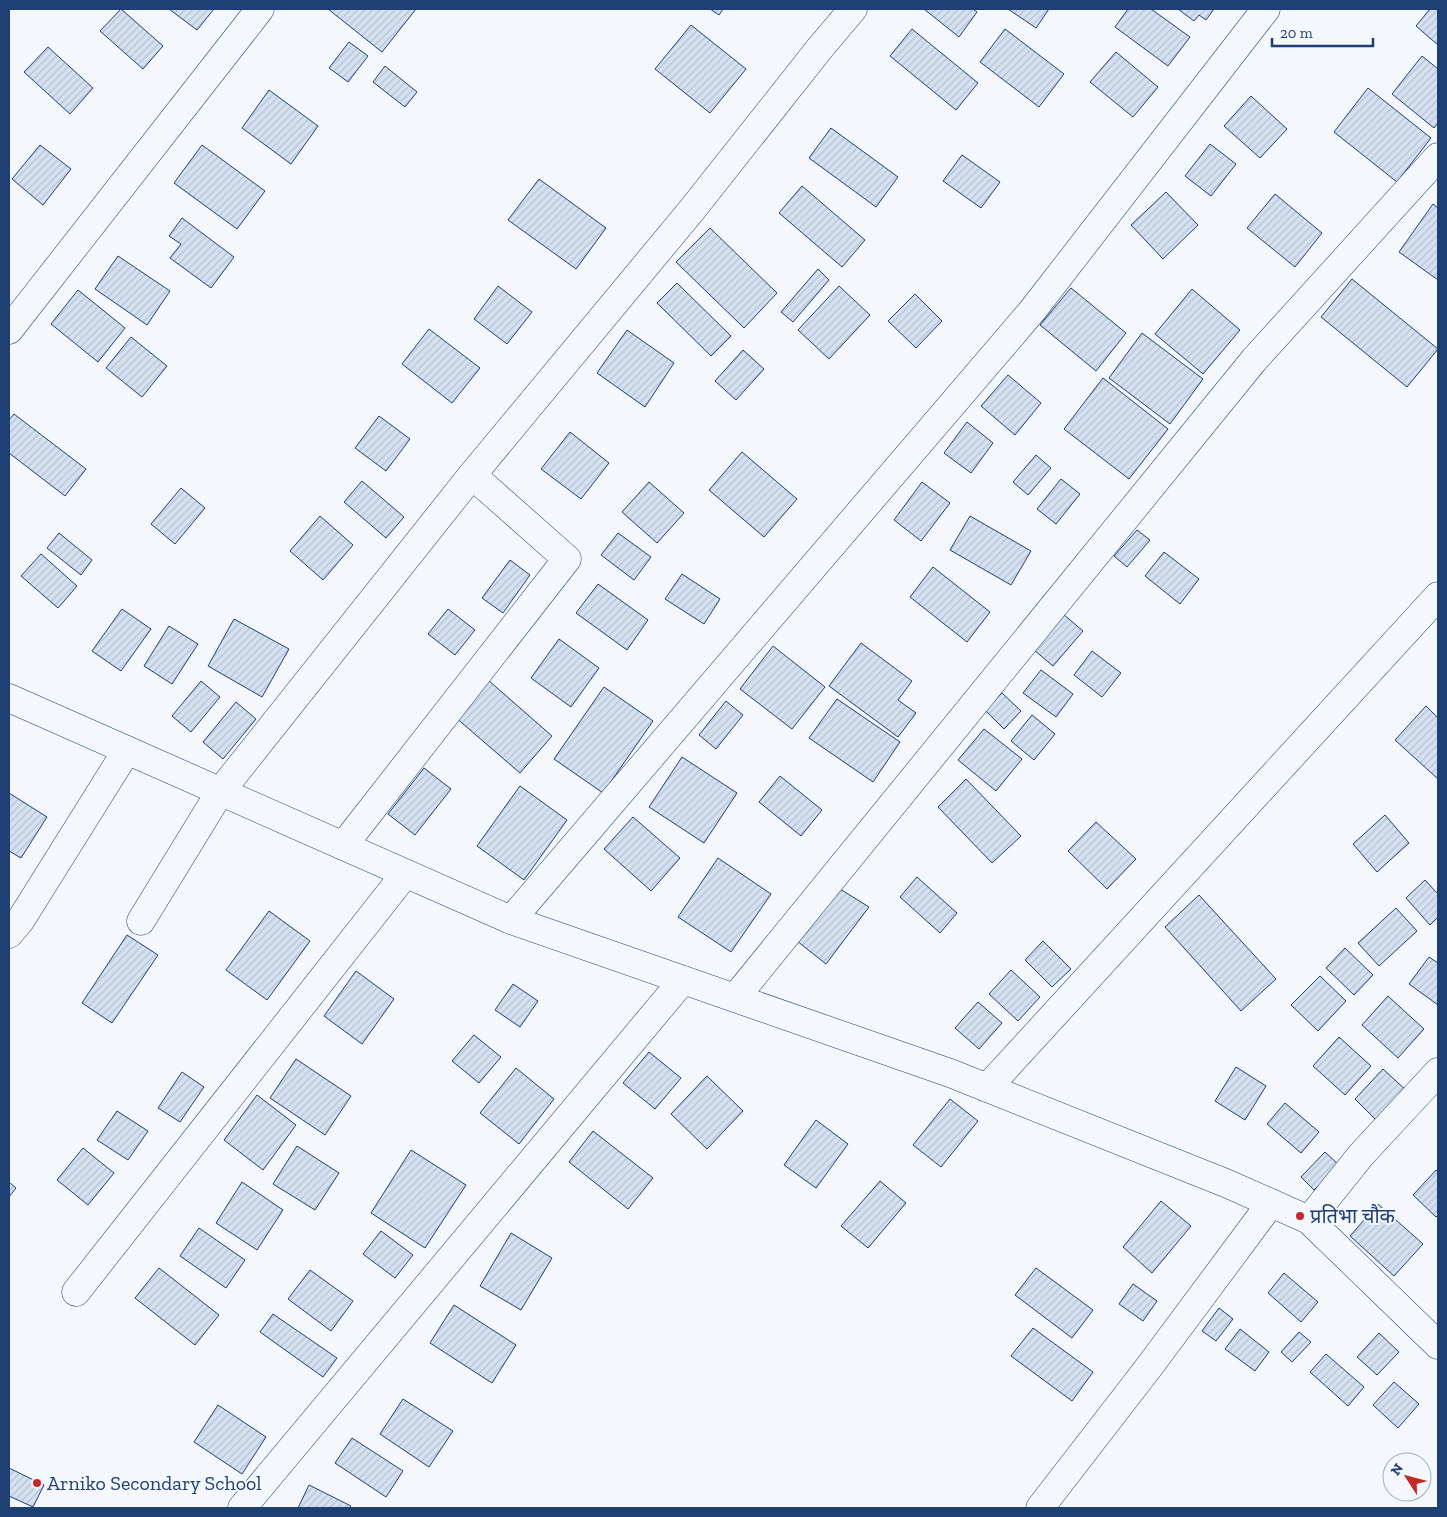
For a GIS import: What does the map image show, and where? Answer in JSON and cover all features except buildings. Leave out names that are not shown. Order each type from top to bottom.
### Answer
[{"type":"street","points":[[9,330],[260,9]]},
{"type":"street","points":[[141,921],[220,792],[472,475],[691,211],[852,9]]},
{"type":"street","points":[[511,920],[1032,311],[1266,9]]},
{"type":"street","points":[[735,998],[1254,360],[1438,156]]},
{"type":"street","points":[[343,846],[566,558],[472,475]]},
{"type":"street","points":[[987,1088],[1438,596]]},
{"type":"street","points":[[9,698],[511,920],[950,1073],[1210,1177],[1309,1220],[1438,1344]]},
{"type":"street","points":[[9,934],[20,921],[127,750]]},
{"type":"street","points":[[76,1292],[406,874]]},
{"type":"street","points":[[242,1508],[683,980]]},
{"type":"street","points":[[1309,1220],[1361,1155],[1438,1072]]},
{"type":"street","points":[[1040,1508],[1149,1367],[1271,1203]]},
{"type":"place","name":"प्रतिभा चौक","points":[[1300,1216]]},
{"type":"place","name":"Arniko Secondary School","points":[[37,1483]]}]
